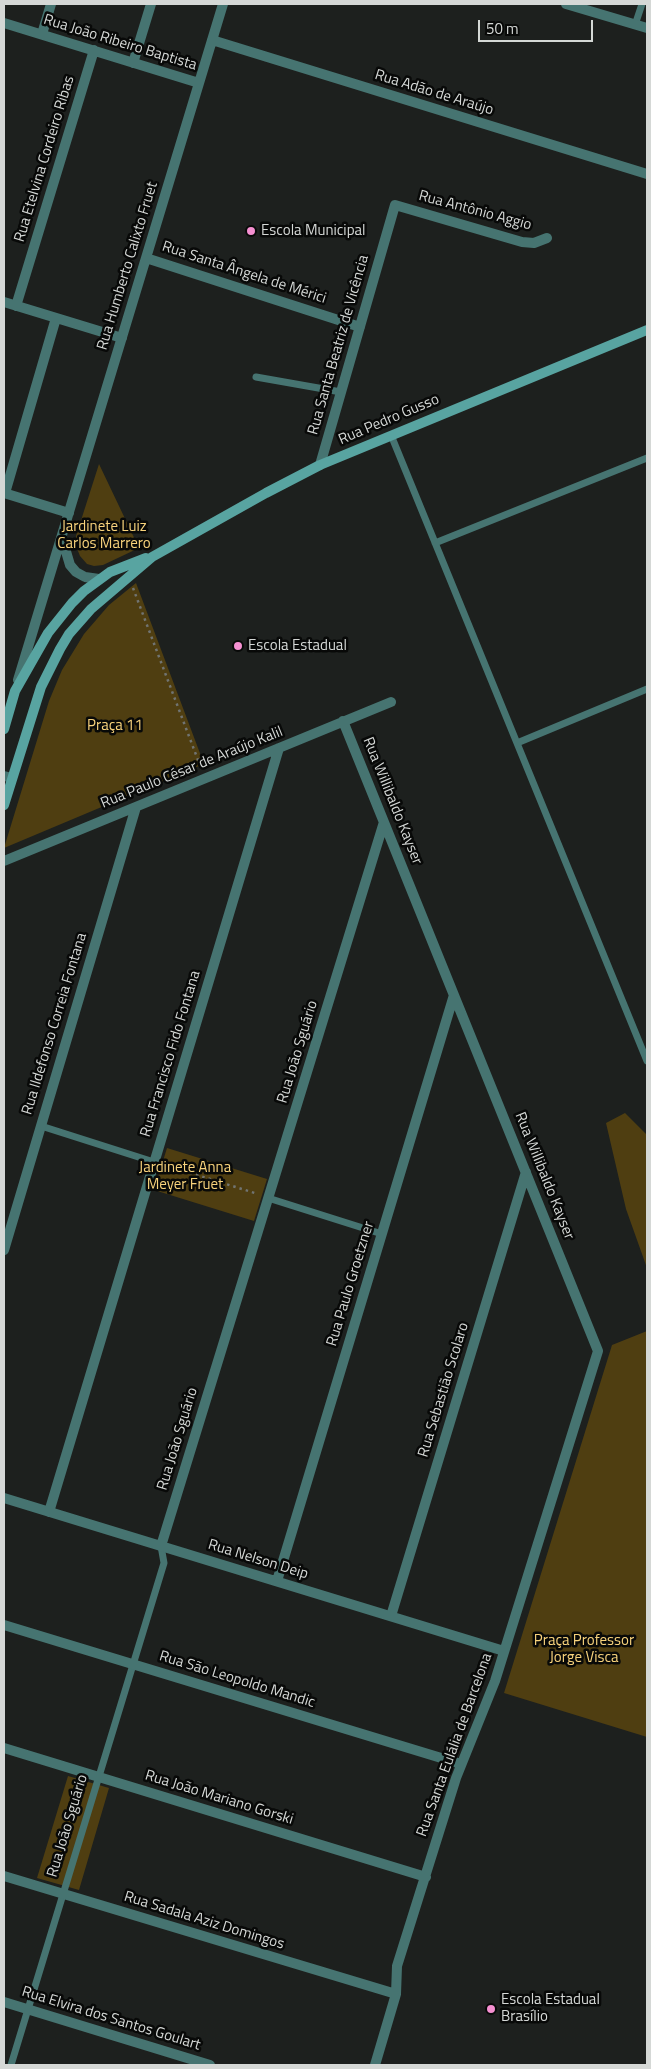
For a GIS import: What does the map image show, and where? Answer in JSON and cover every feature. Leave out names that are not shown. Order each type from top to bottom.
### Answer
[{"type":"main road","name":"Rua Pedro Gusso","points":[[4,729],[15,691],[39,648],[58,619],[84,591],[99,579],[123,566],[152,556],[320,465],[647,330]]},
{"type":"main road","name":"Rua Pedro Gusso","points":[[4,805],[8,777],[41,687],[60,648],[69,634],[91,609],[152,556]]},
{"type":"street","points":[[42,34],[51,4]]},
{"type":"street","points":[[134,63],[151,4]]},
{"type":"street","name":"Rua Humberto Calixto Fruet","points":[[15,691],[223,4]]},
{"type":"street","points":[[566,4],[647,28]]},
{"type":"street","name":"Rua João Ribeiro Baptista","points":[[4,23],[199,83]]},
{"type":"street","name":"Rua Adão de Araújo","points":[[212,40],[647,174]]},
{"type":"street","name":"Rua Etelvina Cordeiro Ribas","points":[[16,306],[94,50]]},
{"type":"street","name":"Rua Antônio Aggio","points":[[395,205],[522,242],[534,243],[547,238]]},
{"type":"street","name":"Rua Santa Beatriz de Vicência","points":[[320,465],[395,205]]},
{"type":"street","name":"Rua Santa Ângela de Mérici","points":[[146,258],[360,327]]},
{"type":"street","points":[[4,302],[122,338]]},
{"type":"street","points":[[56,318],[4,493],[69,513]]},
{"type":"street","points":[[62,537],[70,565],[76,572],[85,577],[99,579]]},
{"type":"street","name":"Rua Paulo César de Araújo Kalil","points":[[4,861],[391,702]]},
{"type":"street","name":"Rua Willibaldo Kayser","points":[[344,721],[598,1351],[504,1651]]},
{"type":"street","name":"Rua Francisco Fido Fontana","points":[[49,1512],[279,748]]},
{"type":"street","name":"Rua Ildefonso Correia Fontana","points":[[4,1250],[136,807]]},
{"type":"street","name":"Rua João Sguário","points":[[161,1546],[384,822]]},
{"type":"street","name":"Rua Paulo Groetzner","points":[[277,1581],[454,995]]},
{"type":"street","name":"Rua Sebastião Scolaro","points":[[391,1616],[526,1172]]},
{"type":"street","name":"Rua Nelson Deip","points":[[4,1498],[504,1651]]},
{"type":"street","name":"Rua São Leopoldo Mandic","points":[[4,1625],[461,1764]]},
{"type":"street","name":"Rua Santa Eulália de Barcelona","points":[[375,2065],[396,1994],[397,1966],[461,1764],[490,1694],[504,1651]]},
{"type":"street","name":"Rua João Mariano Gorski","points":[[4,1748],[426,1877]]},
{"type":"street","name":"Rua Sadala Aziz Domingos","points":[[4,1876],[396,1994]]},
{"type":"street","name":"Rua Elvira dos Santos Goulart","points":[[4,2002],[210,2065]]},
{"type":"lane","points":[[635,25],[642,4]]},
{"type":"lane","points":[[256,377],[341,392]]},
{"type":"lane","points":[[390,435],[647,1061]]},
{"type":"lane","points":[[434,543],[647,458]]},
{"type":"lane","points":[[517,742],[647,689]]},
{"type":"lane","points":[[40,1126],[154,1162]]},
{"type":"lane","points":[[268,1198],[382,1234]]},
{"type":"lane","name":"Rua João Sguário","points":[[11,2065],[164,1563],[161,1546]]},
{"type":"path","points":[[129,576],[205,778]]},
{"type":"path","points":[[154,1162],[268,1198]]},
{"type":"green space","name":"Jardinete Luiz Carlos Marrero","points":[[99,464],[139,548],[103,565],[94,566],[87,564],[80,556],[76,546],[76,536]]},
{"type":"green space","name":"Praça 11","points":[[136,583],[204,764],[4,848],[49,701],[62,670],[84,634],[109,605]]},
{"type":"green space","points":[[625,1113],[647,1135],[647,1268],[626,1209],[606,1123]]},
{"type":"green space","name":"Jardinete Anna Meyer Fruet","points":[[167,1148],[267,1179],[254,1221],[154,1190]]},
{"type":"green space","name":"Praça Professor Jorge Visca","points":[[647,1331],[647,1737],[504,1693],[612,1345]]},
{"type":"green space","points":[[68,1776],[109,1788],[79,1890],[37,1878]]},
{"type":"place","name":"Escola Municipal","points":[[251,231]]},
{"type":"place","name":"Escola Estadual","points":[[238,646]]},
{"type":"place","name":"Escola Estadual Brasílio","points":[[491,2009]]}]
